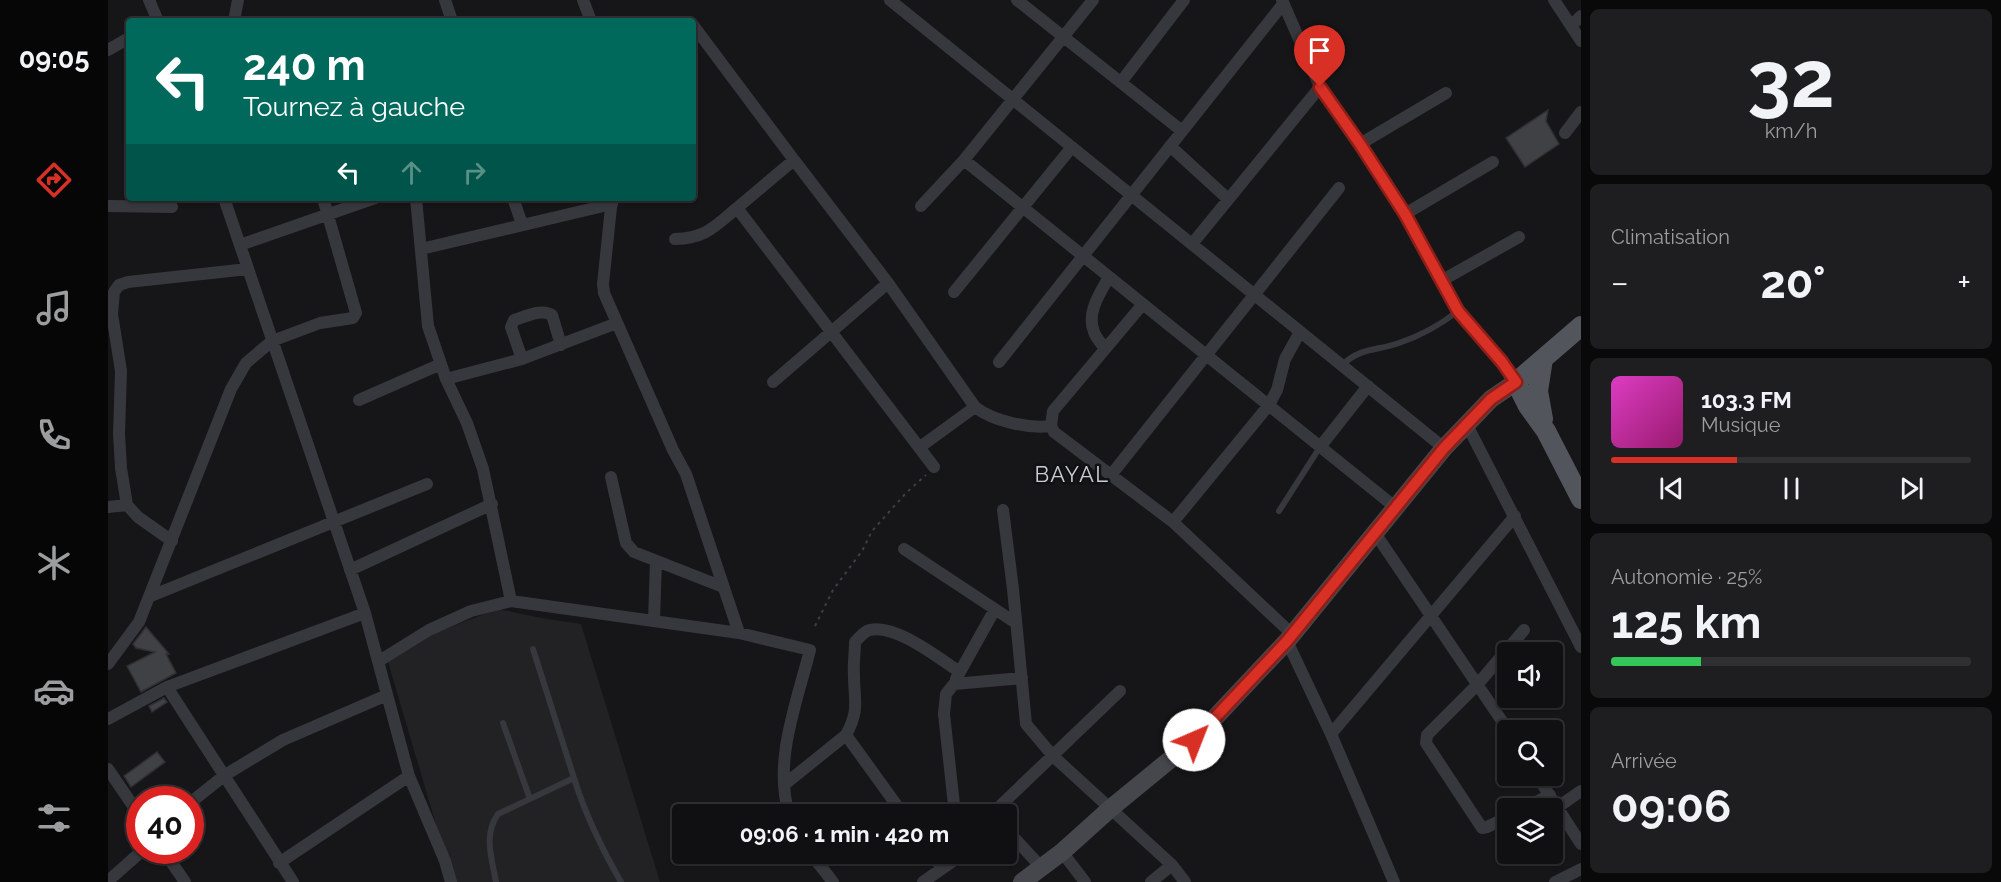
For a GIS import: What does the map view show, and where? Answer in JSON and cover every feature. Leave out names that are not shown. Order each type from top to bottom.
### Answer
[{"type":"main road","points":[[1581,326],[1516,382],[1546,431],[1581,499]]},
{"type":"main road","points":[[1543,359],[1538,391],[1546,431]]},
{"type":"street","points":[[149,0],[156,18]]},
{"type":"street","points":[[235,18],[238,0]]},
{"type":"street","points":[[445,0],[451,18]]},
{"type":"street","points":[[583,0],[588,18]]},
{"type":"street","points":[[890,0],[1444,448]]},
{"type":"street","points":[[1017,0],[1182,131]]},
{"type":"street","points":[[921,206],[964,160],[1093,0]]},
{"type":"street","points":[[1121,82],[1184,0]]},
{"type":"street","points":[[1554,0],[1581,41]]},
{"type":"street","points":[[999,362],[1282,2],[1320,87],[1405,214],[1458,311],[1502,362],[1516,382],[1491,399],[1466,423],[1290,638],[1194,740],[1111,808],[1062,852],[1022,882]]},
{"type":"street","points":[[1571,26],[1581,16]]},
{"type":"street","points":[[696,28],[888,283],[975,407],[998,420],[1051,426]]},
{"type":"street","points":[[108,50],[126,40]]},
{"type":"street","points":[[1192,244],[1320,87]]},
{"type":"street","points":[[1360,144],[1446,93]]},
{"type":"street","points":[[1565,134],[1581,112]]},
{"type":"street","points":[[1170,146],[1228,199]]},
{"type":"street","points":[[954,292],[1072,147]]},
{"type":"street","points":[[675,239],[704,235],[794,160]]},
{"type":"street","points":[[964,160],[1395,507]]},
{"type":"street","points":[[1405,214],[1493,162]]},
{"type":"street","points":[[1111,475],[1339,188]]},
{"type":"street","points":[[225,201],[365,613],[410,776],[446,861],[451,882]]},
{"type":"street","points":[[108,664],[139,622],[151,596],[231,389],[246,363],[273,340],[320,323],[353,318],[356,313],[324,201]]},
{"type":"street","points":[[240,245],[366,201]]},
{"type":"street","points":[[416,201],[428,326],[446,379],[477,448],[492,504],[511,601]]},
{"type":"street","points":[[514,201],[522,224]]},
{"type":"street","points":[[421,249],[612,201],[603,284],[606,300],[686,474],[739,633]]},
{"type":"street","points":[[108,206],[172,207]]},
{"type":"street","points":[[737,208],[934,467]]},
{"type":"street","points":[[1441,281],[1520,237]]},
{"type":"street","points":[[172,541],[138,517],[127,505],[113,434],[121,371],[111,292],[119,285],[128,282],[248,269]]},
{"type":"street","points":[[1105,349],[1094,332],[1091,318],[1097,297],[1109,277]]},
{"type":"street","points":[[773,382],[888,283]]},
{"type":"street","points":[[1143,304],[1053,411],[1051,426],[1054,432],[1173,522],[1290,638],[1394,882]]},
{"type":"street","points":[[522,359],[511,327],[514,320],[543,311],[549,312],[561,345]]},
{"type":"street","points":[[446,379],[522,359],[617,323]]},
{"type":"street","points":[[1173,522],[1269,405],[1277,390],[1286,359],[1300,332]]},
{"type":"street","points":[[358,399],[441,364]]},
{"type":"street","points":[[1320,447],[1368,386]]},
{"type":"street","points":[[920,447],[975,407]]},
{"type":"street","points":[[1466,423],[1581,647]]},
{"type":"street","points":[[611,477],[626,543],[634,552],[723,587]]},
{"type":"street","points":[[151,596],[427,484]]},
{"type":"street","points":[[350,570],[492,504]]},
{"type":"street","points":[[108,507],[127,505]]},
{"type":"street","points":[[1003,510],[1026,724],[1053,756],[1172,865],[1185,882]]},
{"type":"street","points":[[1332,734],[1515,516]]},
{"type":"street","points":[[1375,533],[1501,720]]},
{"type":"street","points":[[904,549],[1016,623]]},
{"type":"street","points":[[654,621],[656,561]]},
{"type":"street","points":[[379,661],[429,630],[471,611],[511,601],[739,633],[810,650],[787,738],[786,804]]},
{"type":"street","points":[[954,804],[944,714],[946,694],[954,684],[995,609]]},
{"type":"street","points":[[108,719],[167,687],[365,613]]},
{"type":"street","points":[[785,784],[846,735],[855,712],[856,692],[853,678],[855,642],[867,630],[882,629],[901,636],[960,672]]},
{"type":"street","points":[[1497,822],[1482,828],[1426,743],[1427,735],[1477,685],[1524,630]]},
{"type":"street","points":[[954,684],[1022,678]]},
{"type":"street","points":[[167,687],[293,882]]},
{"type":"street","points":[[1002,804],[1120,691]]},
{"type":"street","points":[[204,792],[225,775],[284,740],[387,694]]},
{"type":"street","points":[[846,735],[896,804]]},
{"type":"street","points":[[108,769],[126,795]]},
{"type":"street","points":[[279,862],[410,776]]},
{"type":"street","points":[[1544,786],[1552,798]]},
{"type":"street","points":[[1563,804],[1581,791]]},
{"type":"street","points":[[1544,798],[1550,795]]},
{"type":"street","points":[[1563,815],[1581,844]]},
{"type":"street","points":[[1017,841],[1042,868]]},
{"type":"street","points":[[1062,852],[1085,882]]},
{"type":"street","points":[[108,881],[127,864]]},
{"type":"street","points":[[173,864],[185,882]]},
{"type":"street","points":[[819,864],[833,882]]},
{"type":"street","points":[[939,864],[942,868]]},
{"type":"street","points":[[923,882],[948,864]]},
{"type":"street","points":[[1151,882],[1172,865]]},
{"type":"street","points":[[1556,882],[1581,868]]},
{"type":"lane","points":[[1342,365],[1352,356],[1370,349],[1398,344],[1418,335],[1439,325],[1458,311]]},
{"type":"lane","points":[[1279,511],[1320,447]]},
{"type":"lane","points":[[533,649],[579,794],[606,855],[621,882]]},
{"type":"lane","points":[[503,723],[530,799]]},
{"type":"lane","points":[[496,882],[489,840],[491,824],[498,814],[574,778]]},
{"type":"path","points":[[815,626],[833,590],[862,551],[872,531],[906,493],[934,467]]},
{"type":"shaded area","points":[[498,609],[581,624],[660,882],[453,882],[388,662],[437,632]]},
{"type":"building","points":[[1548,110],[1546,121],[1559,144],[1525,167],[1506,138]]},
{"type":"building","points":[[146,627],[169,654],[166,654],[176,673],[141,692],[127,666],[155,652],[136,648],[133,644]]},
{"type":"building","points":[[164,698],[167,702],[152,712],[149,706]]},
{"type":"building","points":[[157,752],[165,762],[132,786],[124,776]]},
{"type":"district","name":"BAYAL","points":[[1072,474]]},
{"type":"route","points":[[1194,740],[1287,641],[1466,423],[1491,399],[1516,382],[1502,362],[1458,311],[1405,214],[1320,87]]}]
